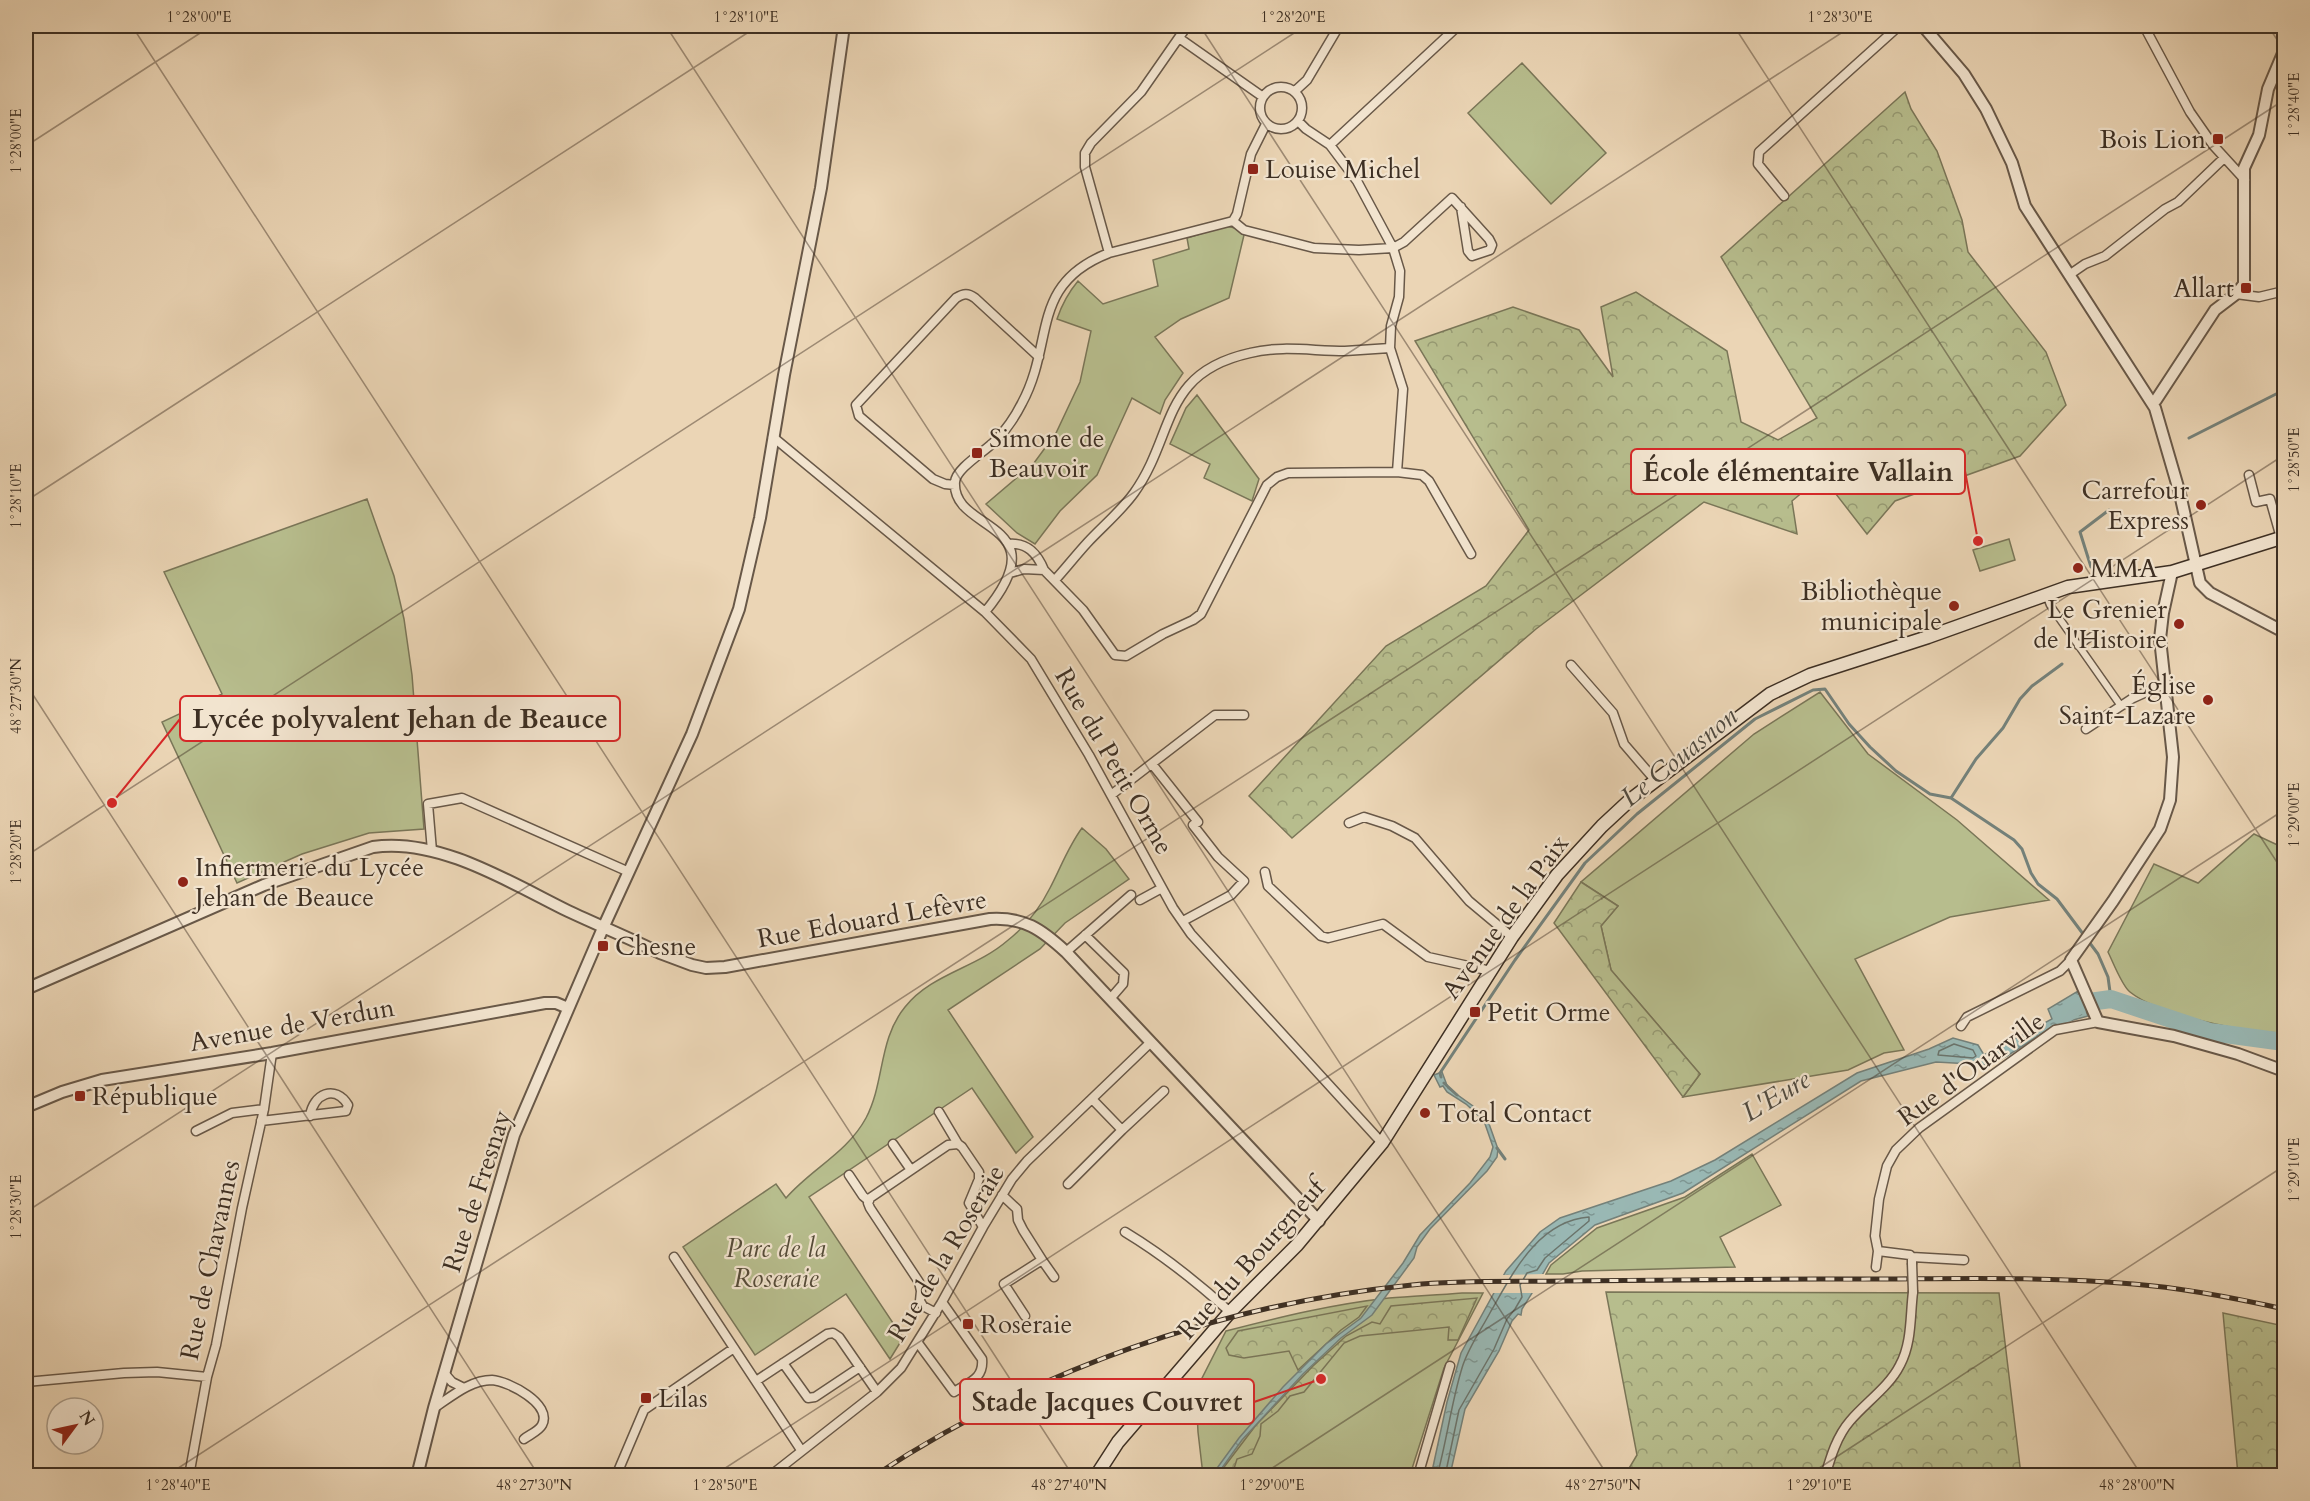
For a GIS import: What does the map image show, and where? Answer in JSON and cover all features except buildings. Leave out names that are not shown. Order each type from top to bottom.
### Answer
[{"type":"main road","name":"Avenue de la Paix","points":[[1430,1066],[1512,937],[1557,875],[1602,826],[1655,780],[1770,694],[1810,675],[1928,637],[2046,594],[2088,583],[2172,572],[2283,538]]},
{"type":"main road","name":"Rue du Bourgneuf","points":[[1096,1476],[1119,1442],[1230,1312],[1319,1221],[1382,1143],[1430,1066]]},
{"type":"street","name":"Rue de Fresnay","points":[[417,1476],[434,1408],[514,1135],[603,928],[692,734],[739,609],[760,518],[773,437],[821,188],[844,26]]},
{"type":"street","points":[[1109,253],[1085,167],[1085,153],[1091,143],[1141,92],[1187,26]]},
{"type":"street","points":[[1295,91],[1306,80],[1339,26]]},
{"type":"street","points":[[1330,145],[1458,26]]},
{"type":"street","points":[[1784,196],[1758,164],[1759,152],[1899,26]]},
{"type":"street","points":[[1923,26],[1964,74],[1992,117],[2012,163],[2025,206],[2152,403],[2180,494],[2199,583],[2210,593],[2284,632]]},
{"type":"street","points":[[2144,26],[2190,112],[2224,158],[2245,180]]},
{"type":"street","points":[[1179,38],[1263,97]]},
{"type":"street","points":[[2152,403],[2215,310],[2236,294],[2244,284],[2244,168],[2259,135],[2268,89],[2284,51]]},
{"type":"street","points":[[1281,87],[1295,91],[1303,109],[1298,121],[1286,129],[1272,128],[1266,123],[1260,111],[1263,97],[1268,92],[1281,87]]},
{"type":"street","points":[[1298,121],[1330,145],[1357,181],[1393,248],[1400,271],[1399,297],[1391,326],[1390,348],[1403,389],[1397,472]]},
{"type":"street","points":[[985,612],[999,594],[1010,573],[1012,558],[1008,544],[1002,537],[962,504],[955,485],[958,474],[995,442],[1011,421],[1029,390],[1048,315],[1058,290],[1076,270],[1109,253],[1233,221],[1237,214],[1251,154],[1266,123]]},
{"type":"street","points":[[2069,275],[2085,264],[2105,256],[2165,209],[2178,202],[2224,158]]},
{"type":"street","points":[[1233,221],[1244,230],[1314,248],[1359,250],[1393,248],[1404,242],[1452,198],[1461,207],[1490,239],[1492,245],[1490,250],[1472,256],[1468,251],[1461,207]]},
{"type":"street","points":[[2236,294],[2259,297],[2284,291]]},
{"type":"street","points":[[955,485],[939,483],[933,479],[859,416],[856,405],[962,294],[969,294],[975,298],[1039,357]]},
{"type":"street","points":[[1055,580],[1135,492],[1154,456],[1177,400],[1187,387],[1214,366],[1247,353],[1267,349],[1303,348],[1343,351],[1390,348]]},
{"type":"street","name":"Rue du Petit Orme","points":[[773,437],[985,612],[1030,659],[1191,934],[1382,1143]]},
{"type":"street","points":[[1008,544],[1020,544],[1032,550],[1044,570],[1083,610],[1102,640],[1115,655],[1126,656],[1201,614],[1267,485],[1277,477],[1288,473],[1397,472],[1422,475],[1429,481],[1471,554]]},
{"type":"street","points":[[2249,475],[2256,502],[2270,499],[2283,538]]},
{"type":"street","points":[[1010,573],[1024,569],[1044,570]]},
{"type":"street","points":[[1961,1026],[1966,1017],[2060,971],[2071,960],[2113,901],[2160,829],[2170,800],[2173,757],[2160,639],[2172,572]]},
{"type":"street","points":[[2046,594],[2050,605],[2121,706]]},
{"type":"street","points":[[2078,646],[2092,636]]},
{"type":"street","points":[[1571,665],[1613,713],[1624,744],[1655,780]]},
{"type":"street","points":[[2086,729],[2121,706],[2164,684]]},
{"type":"street","points":[[1111,795],[1215,715],[1244,715]]},
{"type":"street","points":[[1152,764],[1198,822],[1193,825],[1218,857],[1244,881],[1231,895],[1183,921]]},
{"type":"street","points":[[432,851],[428,804],[462,798],[628,872]]},
{"type":"street","points":[[1349,823],[1364,817],[1392,826],[1415,838],[1469,901],[1512,937]]},
{"type":"street","name":"Rue Edouard Lefèvre","points":[[26,989],[264,885],[374,847],[392,844],[432,851],[482,869],[603,928],[679,961],[706,968],[725,967],[999,919],[1011,919],[1028,924],[1049,936],[1066,952],[1319,1221]]},
{"type":"street","points":[[1265,872],[1268,886],[1321,936],[1328,938],[1383,924],[1428,957],[1491,971]]},
{"type":"street","points":[[1140,900],[1162,888]]},
{"type":"street","points":[[1066,952],[1131,895]]},
{"type":"street","points":[[1085,935],[1124,973],[1124,984],[1110,999]]},
{"type":"street","points":[[2071,960],[2096,1020],[2174,1036],[2238,1054],[2284,1071]]},
{"type":"street","name":"Avenue de Verdun","points":[[26,1105],[102,1080],[272,1053],[545,1003],[556,1003],[568,1008]]},
{"type":"street","name":"Rue d'Ouarville","points":[[1876,1267],[1878,1251],[1875,1236],[1879,1199],[1887,1167],[1896,1150],[1919,1128],[2055,1030],[2096,1020]]},
{"type":"street","name":"Rue de la Roseraie","points":[[770,1476],[877,1392],[901,1368],[936,1313],[1012,1179],[1151,1042]]},
{"type":"street","name":"Rue de Chavannes","points":[[189,1476],[207,1377],[216,1345],[264,1109],[272,1053]]},
{"type":"street","points":[[1068,1184],[1164,1091]]},
{"type":"street","points":[[1092,1099],[1122,1130]]},
{"type":"street","points":[[196,1131],[232,1113],[264,1109]]},
{"type":"street","points":[[939,1112],[958,1144],[979,1172],[979,1179],[969,1203],[983,1227]]},
{"type":"street","points":[[261,1122],[310,1116]]},
{"type":"street","points":[[893,1144],[910,1170]]},
{"type":"street","points":[[869,1201],[874,1194],[948,1145],[958,1144]]},
{"type":"street","points":[[849,1175],[869,1201],[870,1208],[919,1282],[920,1301],[923,1306],[936,1313]]},
{"type":"street","points":[[1002,1195],[1017,1209],[1018,1220],[1023,1230],[1054,1277]]},
{"type":"street","points":[[1125,1232],[1150,1247],[1200,1284],[1230,1312]]},
{"type":"street","points":[[1878,1251],[1912,1260],[1964,1260]]},
{"type":"street","points":[[674,1257],[801,1450]]},
{"type":"street","points":[[1025,1316],[1004,1284],[1042,1260]]},
{"type":"street","points":[[1825,1476],[1836,1441],[1849,1422],[1900,1366],[1907,1346],[1913,1292],[1912,1260]]},
{"type":"street","points":[[918,1343],[954,1392],[981,1374],[982,1359],[942,1302]]},
{"type":"street","points":[[756,1381],[827,1334],[833,1333],[839,1337],[877,1392]]},
{"type":"street","points":[[616,1476],[644,1410],[734,1348]]},
{"type":"street","points":[[783,1363],[808,1398],[815,1397],[860,1367]]},
{"type":"street","points":[[1418,1476],[1450,1366]]},
{"type":"street","points":[[26,1382],[157,1372],[207,1377]]},
{"type":"street","points":[[445,1374],[452,1382],[464,1388]]},
{"type":"street","points":[[434,1408],[464,1388],[493,1380],[534,1399],[541,1408],[544,1419],[541,1427],[524,1439]]},
{"type":"green space","points":[[1522,63],[1606,153],[1551,204],[1468,113]]},
{"type":"green space","points":[[1905,92],[1911,109],[1937,151],[1962,220],[1968,252],[2046,352],[2066,405],[2020,456],[1895,501],[1867,534],[1822,476],[1792,501],[1797,534],[1704,502],[1536,629],[1292,838],[1249,796],[1386,646],[1486,586],[1529,530],[1415,341],[1513,307],[1579,330],[1613,377],[1601,307],[1636,292],[1727,351],[1741,422],[1778,440],[1817,418],[1721,257]]},
{"type":"green space","points":[[1226,226],[1235,228],[1244,235],[1229,298],[1181,319],[1155,337],[1183,373],[1165,400],[1160,414],[1132,398],[1097,475],[1060,511],[1035,544],[1017,533],[986,504],[1034,463],[1056,433],[1080,382],[1091,331],[1057,319],[1071,290],[1078,281],[1103,304],[1158,286],[1153,260],[1189,249],[1187,238]]},
{"type":"green space","points":[[1197,395],[1259,479],[1252,501],[1204,478],[1210,464],[1170,444],[1186,408]]},
{"type":"green space","points":[[367,499],[394,576],[404,619],[412,675],[424,829],[369,833],[302,854],[237,883],[162,722],[222,694],[164,572]]},
{"type":"green space","points":[[2009,539],[2015,560],[1980,571],[1973,550]]},
{"type":"green space","points":[[1820,692],[1868,754],[1957,820],[2049,900],[1950,917],[1855,959],[1904,1050],[1884,1053],[1848,1070],[1683,1097],[1700,1074],[1611,970],[1601,926],[1618,906],[1581,882],[1754,734]]},
{"type":"green space","name":"Parc de la Roseraie","points":[[1082,828],[1106,849],[1129,879],[1065,923],[1040,949],[948,1010],[1033,1137],[1016,1153],[972,1088],[809,1197],[903,1338],[890,1359],[846,1294],[755,1355],[683,1247],[776,1184],[786,1198],[849,1141],[866,1118],[872,1104],[890,1033],[905,1007],[928,987],[995,950],[1020,930],[1042,903]]},
{"type":"green space","points":[[2254,834],[2284,848],[2284,1033],[2249,1030],[2182,1016],[2144,1001],[2127,989],[2108,952],[2154,864],[2198,883]]},
{"type":"green space","points":[[1581,882],[1618,906],[1601,926],[1611,970],[1700,1074],[1683,1097],[1554,923]]},
{"type":"green space","points":[[1752,1154],[1781,1205],[1720,1237],[1735,1267],[1546,1274],[1551,1265],[1597,1228],[1685,1197]]},
{"type":"green space","points":[[1606,1292],[1999,1293],[2021,1475],[1625,1475],[1637,1455]]},
{"type":"green space","points":[[1483,1293],[1444,1368],[1410,1475],[1203,1475],[1196,1390],[1226,1331],[1348,1304],[1389,1298]]},
{"type":"green space","points":[[1477,1298],[1458,1340],[1448,1340],[1449,1327],[1360,1336],[1344,1343],[1304,1392],[1290,1396],[1278,1411],[1261,1424],[1260,1436],[1252,1454],[1237,1459],[1232,1475],[1218,1475],[1256,1425],[1313,1366],[1346,1336],[1372,1322],[1380,1324],[1391,1306]]},
{"type":"green space","points":[[1367,1306],[1359,1317],[1341,1330],[1298,1370],[1289,1351],[1244,1358],[1229,1355],[1226,1348],[1238,1331]]},
{"type":"green space","points":[[2223,1313],[2284,1326],[2284,1475],[2238,1475]]},
{"type":"water","points":[[2078,991],[2088,1016],[2055,1025],[1989,1065],[1936,1062],[1861,1081],[1683,1193],[1595,1225],[1549,1263],[1541,1277],[1531,1277],[1524,1289],[1534,1290],[1522,1309],[1521,1315],[1518,1314],[1512,1321],[1499,1351],[1465,1409],[1450,1475],[1431,1476],[1447,1402],[1461,1353],[1506,1271],[1540,1232],[1560,1218],[1671,1181],[1715,1160],[1857,1073],[1929,1049],[1953,1038],[1978,1045],[1984,1055],[2052,1019],[2048,1009]]},
{"type":"water","points":[[1442,1072],[1448,1088],[1473,1106],[1488,1121],[1498,1149],[1497,1157],[1487,1171],[1430,1229],[1417,1247],[1414,1258],[1372,1315],[1341,1338],[1303,1374],[1242,1440],[1217,1475],[1212,1475],[1239,1438],[1283,1387],[1326,1344],[1361,1318],[1403,1263],[1420,1235],[1470,1183],[1490,1157],[1493,1147],[1484,1121],[1466,1104],[1447,1092],[1443,1086],[1440,1087],[1434,1075]]},
{"type":"pier","points":[[1545,1274],[1543,1280],[1533,1280],[1529,1287],[1536,1288],[1535,1293],[1491,1293],[1502,1275]]},
{"type":"waterway","name":"Le Couasnon","points":[[2189,438],[2284,390]]},
{"type":"waterway","name":"Le Couasnon","points":[[2091,567],[2080,532],[2109,510]]},
{"type":"waterway","name":"Le Couasnon","points":[[1951,798],[1976,759],[2003,728],[2020,699],[2032,686],[2062,664]]},
{"type":"waterway","name":"Le Couasnon","points":[[1441,1077],[1440,1073],[1515,960],[1585,863],[1637,814],[1755,719],[1813,690],[1825,689],[1849,724],[1896,771],[1930,794],[1951,798],[2014,840],[2022,849],[2038,884],[2057,899],[2098,954],[2108,977],[2111,999]]},
{"type":"waterway","name":"L'Eure","points":[[2062,1016],[2082,1003],[2111,999],[2210,1032],[2284,1042]]},
{"type":"waterway","name":"Le Couasnon","points":[[1444,1083],[1457,1095]]},
{"type":"waterway","name":"Le Couasnon","points":[[1497,1148],[1505,1159]]},
{"type":"railway","points":[[874,1476],[935,1438],[999,1404],[1064,1374],[1131,1348],[1200,1326],[1270,1308],[1341,1294],[1412,1285],[1469,1282],[1977,1278],[2094,1281],[2171,1288],[2284,1309]]},
{"type":"place","name":"Bois Lion","points":[[2218,139]]},
{"type":"place","name":"Louise Michel","points":[[1253,169]]},
{"type":"place","name":"Allart","points":[[2246,288]]},
{"type":"place","name":"Simone de Beauvoir","points":[[977,453]]},
{"type":"place","name":"Carrefour Express","points":[[2201,505]]},
{"type":"place","name":"École élémentaire Vallain","points":[[1978,541]]},
{"type":"place","name":"MMA","points":[[2078,568]]},
{"type":"place","name":"Bibliothèque municipale","points":[[1954,606]]},
{"type":"place","name":"Le Grenier de l'Histoire","points":[[2179,624]]},
{"type":"place","name":"Église Saint-Lazare","points":[[2208,700]]},
{"type":"place","name":"Lycée polyvalent Jehan de Beauce","points":[[112,803]]},
{"type":"place","name":"Infiermerie du Lycée Jehan de Beauce","points":[[183,882]]},
{"type":"place","name":"Chesne","points":[[603,946]]},
{"type":"place","name":"Petit Orme","points":[[1475,1012]]},
{"type":"place","name":"République","points":[[80,1096]]},
{"type":"place","name":"Total Contact","points":[[1425,1113]]},
{"type":"place","name":"Roseraie","points":[[968,1324]]},
{"type":"place","name":"Stade Jacques Couvret","points":[[1321,1379]]},
{"type":"place","name":"Lilas","points":[[646,1398]]}]
